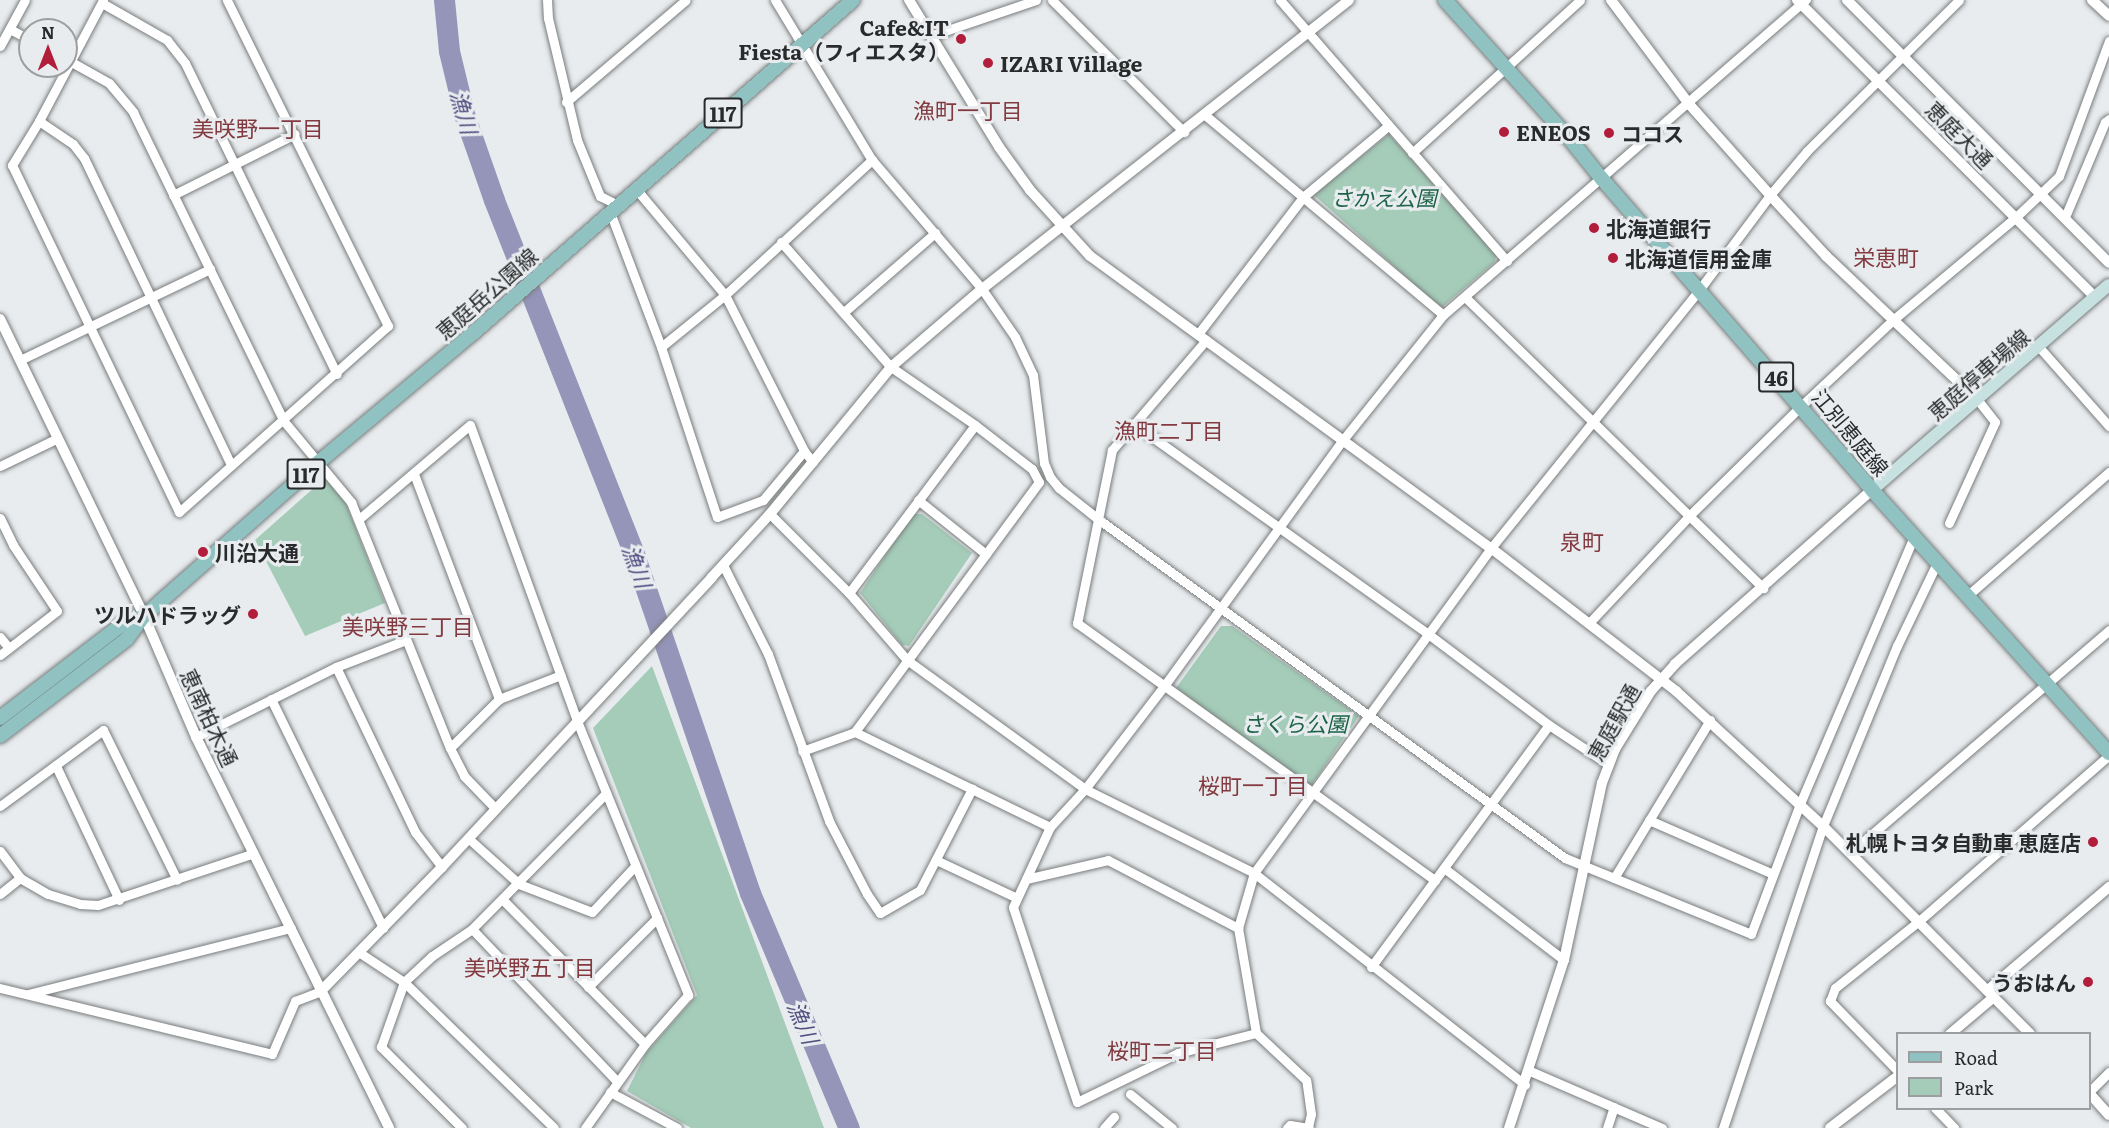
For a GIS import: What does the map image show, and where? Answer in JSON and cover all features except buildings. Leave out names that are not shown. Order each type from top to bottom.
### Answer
[{"type":"main road","name":"恵庭岳公園線","points":[[0,736],[127,639],[144,616],[319,462],[471,335],[853,0]]},
{"type":"main road","name":"江別恵庭線","points":[[1445,0],[1569,138],[1872,490],[2109,754]]},
{"type":"main road","name":"恵庭停車場線","points":[[1872,490],[2039,348],[2109,285]]},
{"type":"main road","name":"恵庭岳公園線","points":[[0,718],[121,625],[144,616]]},
{"type":"street","points":[[0,46],[25,0]]},
{"type":"street","points":[[59,78],[39,121],[12,165],[179,512],[337,374],[388,326],[296,134],[227,0]]},
{"type":"street","points":[[547,0],[548,18],[566,102],[577,140],[600,196],[614,209],[717,516],[763,500],[804,451]]},
{"type":"street","points":[[566,102],[686,0]]},
{"type":"street","points":[[775,0],[872,160],[982,289],[1015,337],[1033,375],[1040,439],[1044,463],[1050,477],[1098,519],[1565,858],[1751,934],[1799,806],[1914,536]]},
{"type":"street","points":[[909,0],[999,147],[1030,190],[1090,256],[1491,548],[1661,678],[1710,720],[1850,852],[2028,1032]]},
{"type":"street","points":[[930,36],[1036,0]]},
{"type":"street","points":[[1052,0],[1184,132]]},
{"type":"street","points":[[1280,0],[1508,261]]},
{"type":"street","points":[[0,988],[272,1054],[295,1001],[321,991],[442,867],[712,578],[770,513],[891,367],[982,289],[1349,0]]},
{"type":"street","points":[[1412,153],[1580,0]]},
{"type":"street","points":[[1611,0],[1689,104],[1770,195],[1826,256],[1978,400],[1995,422],[1949,523]]},
{"type":"street","name":"恵庭大通","points":[[1847,0],[2109,263]]},
{"type":"street","points":[[1287,1128],[1290,1125],[1309,1127],[1311,1114],[1306,1080],[1256,1033],[1238,928],[1254,873],[1312,790],[1370,716],[1427,633],[1491,548],[1699,290],[1770,195],[1807,152],[1959,0]]},
{"type":"street","points":[[2092,0],[2109,16]]},
{"type":"street","points":[[78,43],[103,1],[167,40],[185,63],[337,374]]},
{"type":"street","points":[[1256,1033],[1178,1053],[1077,1102],[1012,907],[1050,827],[1085,789],[1280,529],[1342,441],[1443,315],[1689,104],[1801,2]]},
{"type":"street","name":"恵庭大通","points":[[1801,2],[2094,297]]},
{"type":"street","points":[[10,28],[18,33]]},
{"type":"street","points":[[1590,622],[1691,514],[1801,406],[1894,319],[2016,217],[2059,176],[2109,41]]},
{"type":"street","points":[[78,66],[108,83],[123,98],[284,420],[351,502],[450,748],[465,776],[495,808]]},
{"type":"street","points":[[1205,115],[1443,315]]},
{"type":"street","points":[[2065,218],[2105,122],[2109,119]]},
{"type":"street","points":[[39,121],[74,144],[84,158],[231,465]]},
{"type":"street","points":[[1388,126],[1303,197],[1202,337],[1112,450],[1077,623],[1435,880]]},
{"type":"street","points":[[173,195],[296,134]]},
{"type":"street","points":[[661,347],[724,295],[872,160]]},
{"type":"street","points":[[636,189],[724,295],[804,451],[813,462]]},
{"type":"street","points":[[844,312],[935,233]]},
{"type":"street","points":[[781,242],[891,367],[975,425],[1032,469],[1039,482],[855,732],[802,751]]},
{"type":"street","points":[[20,360],[210,268]]},
{"type":"street","points":[[1464,297],[1691,514],[1763,588]]},
{"type":"street","name":"恵南柏木通","points":[[0,319],[144,616],[196,737],[389,1128]]},
{"type":"street","points":[[2039,348],[2109,426]]},
{"type":"street","points":[[1134,424],[1427,633],[1549,725],[1608,764]]},
{"type":"street","points":[[358,519],[470,425],[578,721],[688,995],[645,1044],[585,1128]]},
{"type":"street","points":[[849,593],[975,425]]},
{"type":"street","points":[[0,466],[58,438]]},
{"type":"street","points":[[1967,596],[2109,472]]},
{"type":"street","points":[[414,474],[499,699]]},
{"type":"street","name":"恵庭駅通","points":[[1509,1128],[1530,1071],[1564,960],[1608,764],[1661,678],[1872,490]]},
{"type":"street","points":[[918,500],[986,554]]},
{"type":"street","points":[[770,513],[849,593],[907,660],[1085,789],[1254,873],[1371,967],[1525,1084]]},
{"type":"street","points":[[0,518],[13,545],[57,611],[0,655]]},
{"type":"street","points":[[1723,1128],[1823,826],[1897,646],[1937,563]]},
{"type":"street","points":[[723,565],[768,654],[829,821],[867,894],[880,913],[920,890],[972,789]]},
{"type":"street","points":[[1850,852],[2109,630]]},
{"type":"street","points":[[0,637],[9,648]]},
{"type":"street","points":[[196,737],[336,667],[406,640]]},
{"type":"street","points":[[336,667],[415,832],[442,867]]},
{"type":"street","points":[[450,748],[499,699],[561,675]]},
{"type":"street","points":[[271,699],[382,928]]},
{"type":"street","points":[[1614,878],[1710,720]]},
{"type":"street","points":[[1371,967],[1549,725]]},
{"type":"street","points":[[0,806],[103,730],[177,880]]},
{"type":"street","points":[[855,732],[1050,827]]},
{"type":"street","points":[[1896,1072],[1830,1001],[1835,988],[1919,921],[2109,754]]},
{"type":"street","points":[[56,766],[119,900]]},
{"type":"street","points":[[462,1128],[381,1047],[404,982],[432,956],[472,929],[503,900],[606,793]]},
{"type":"street","points":[[1649,820],[1773,874]]},
{"type":"street","points":[[468,838],[519,884],[592,912],[635,866]]},
{"type":"street","points":[[0,851],[21,878],[48,894],[80,904],[98,905],[119,900],[254,853]]},
{"type":"street","points":[[936,860],[1017,898]]},
{"type":"street","points":[[1026,879],[1108,860],[1238,928]]},
{"type":"street","points":[[1444,868],[1564,960]]},
{"type":"street","points":[[0,894],[21,878]]},
{"type":"street","points":[[1952,1032],[1991,993],[2109,887]]},
{"type":"street","points":[[503,900],[645,1044]]},
{"type":"street","points":[[588,987],[657,918]]},
{"type":"street","points":[[26,994],[291,928]]},
{"type":"street","points":[[472,929],[617,1081]]},
{"type":"street","points":[[360,953],[404,982],[554,1128]]},
{"type":"street","points":[[1530,1071],[1662,1128]]},
{"type":"street","points":[[2091,1092],[2109,1072]]},
{"type":"street","points":[[1830,1128],[1896,1076]]},
{"type":"street","points":[[610,1092],[676,1128]]},
{"type":"street","points":[[1130,1094],[1172,1128]]},
{"type":"street","points":[[2091,1094],[2109,1115]]},
{"type":"street","points":[[1607,1128],[1614,1107]]},
{"type":"street","points":[[1937,1110],[1954,1128]]},
{"type":"street","points":[[1104,1128],[1114,1117]]},
{"type":"green space","name":"さかえ公園","points":[[1389,134],[1496,255],[1495,262],[1441,308],[1314,195]]},
{"type":"green space","points":[[325,478],[341,491],[385,603],[305,636],[255,540]]},
{"type":"green space","points":[[913,514],[922,514],[972,553],[909,646],[902,645],[860,593]]},
{"type":"green space","name":"さくら公園","points":[[1221,626],[1232,626],[1359,716],[1311,786],[1176,688]]},
{"type":"green space","points":[[652,666],[824,1128],[691,1128],[627,1091],[646,1053],[697,995],[593,728]]},
{"type":"waterway","name":"漁川","points":[[444,0],[449,51],[465,117],[494,200],[635,557],[750,893],[849,1128]]},
{"type":"place","name":"Cafe&IT Fiesta（フィエスタ）","points":[[961,39]]},
{"type":"place","name":"IZARI Village","points":[[988,63]]},
{"type":"place","name":"ENEOS","points":[[1504,132]]},
{"type":"place","name":"ココス","points":[[1609,133]]},
{"type":"place","name":"北海道銀行","points":[[1594,228]]},
{"type":"place","name":"北海道信用金庫","points":[[1613,258]]},
{"type":"place","name":"川沿大通","points":[[203,552]]},
{"type":"place","name":"ツルハドラッグ","points":[[253,614]]},
{"type":"place","name":"札幌トヨタ自動車 恵庭店","points":[[2093,842]]},
{"type":"place","name":"うおはん","points":[[2088,982]]},
{"type":"district","name":"漁町一丁目","points":[[968,110]]},
{"type":"district","name":"美咲野一丁目","points":[[258,128]]},
{"type":"district","name":"栄恵町","points":[[1886,257]]},
{"type":"district","name":"漁町二丁目","points":[[1169,430]]},
{"type":"district","name":"泉町","points":[[1582,541]]},
{"type":"district","name":"美咲野三丁目","points":[[408,626]]},
{"type":"district","name":"桜町一丁目","points":[[1253,785]]},
{"type":"district","name":"美咲野五丁目","points":[[530,967]]},
{"type":"district","name":"桜町二丁目","points":[[1162,1050]]}]
